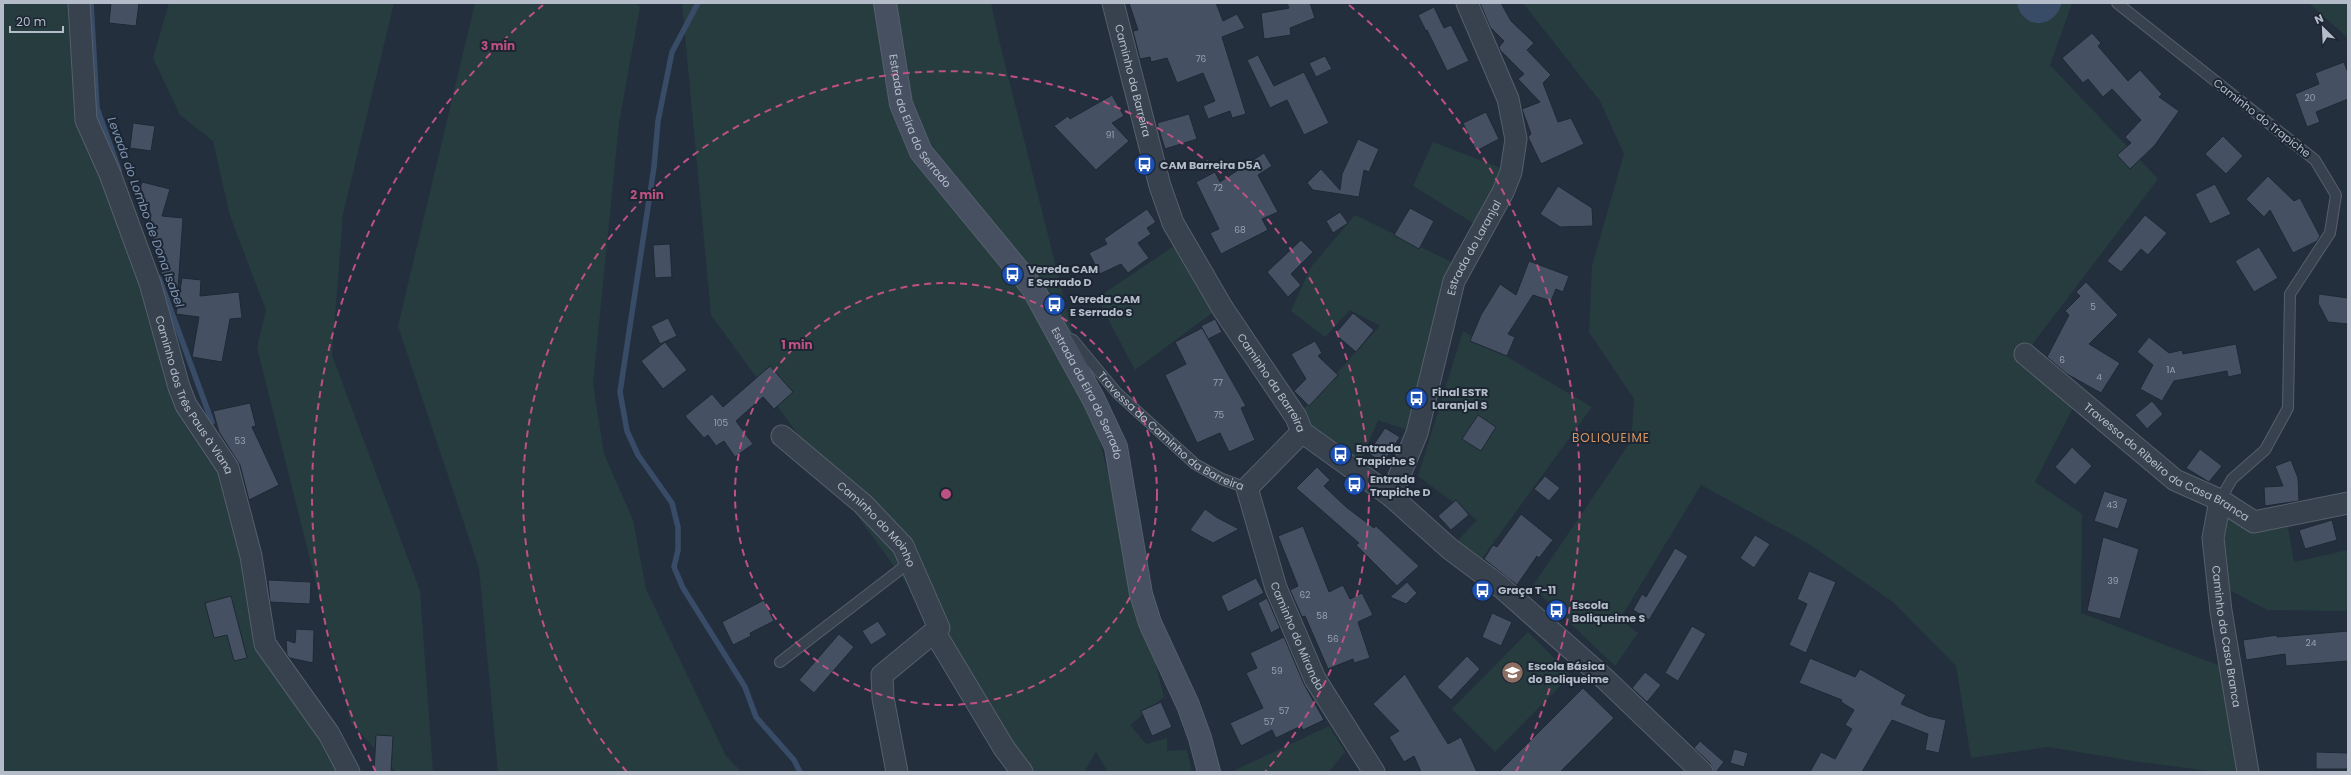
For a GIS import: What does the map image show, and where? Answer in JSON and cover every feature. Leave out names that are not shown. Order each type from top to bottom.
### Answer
[{"type":"main road","name":"Estrada da Eira do Serrado","points":[[885,3],[901,104],[922,152],[1032,287],[1094,400],[1116,447],[1141,594],[1150,623],[1188,705],[1200,738],[1208,772]]},
{"type":"street","name":"Caminho dos Três Paus à Viana","points":[[79,3],[86,120],[110,174],[150,284],[179,387],[186,405],[228,468],[251,556],[265,644],[329,734],[349,772]]},
{"type":"street","name":"Caminho da Barreira","points":[[1113,3],[1160,186],[1173,222],[1223,309],[1296,417],[1302,432],[1391,496],[1426,529],[1501,587],[1582,659],[1702,772]]},
{"type":"street","name":"Estrada do Laranjal","points":[[1391,496],[1417,434],[1454,281],[1511,172],[1516,139],[1508,99],[1467,3]]},
{"type":"street","name":"Travessa do Ribeiro da Casa Branca","points":[[2025,354],[2175,480],[2220,500],[2254,522],[2348,503]]},
{"type":"street","name":"Travessa do Caminho da Barreira","points":[[1247,488],[1302,432]]},
{"type":"street","name":"Caminho do Moinho","points":[[782,436],[864,504],[903,546],[939,628],[935,633],[1004,748],[1022,772]]},
{"type":"street","name":"Caminho do Miranda","points":[[1247,488],[1276,588],[1315,679],[1374,772]]},
{"type":"street","name":"Caminho da Casa Branca","points":[[2220,500],[2214,538],[2215,553],[2221,611],[2248,772]]},
{"type":"street","points":[[897,772],[883,698],[882,675],[897,661],[935,633]]},
{"type":"lane","name":"Caminho do Trapiche","points":[[2117,3],[2315,160],[2336,195],[2330,233],[2290,294],[2288,408],[2265,450],[2232,478],[2220,500]]},
{"type":"lane","name":"Travessa do Caminho da Barreira","points":[[1058,335],[1073,340],[1117,393],[1195,464],[1222,479],[1247,488]]},
{"type":"lane","points":[[780,662],[910,562]]},
{"type":"green space","points":[[3,3],[79,3],[86,120],[179,387],[228,468],[265,644],[349,772],[3,772]]},
{"type":"green space","points":[[169,3],[394,3],[343,214],[332,355],[420,591],[433,772],[396,772],[351,723],[257,348],[266,310],[230,216],[213,141],[180,115],[153,58]]},
{"type":"green space","points":[[475,3],[636,3],[640,7],[619,123],[593,384],[604,454],[633,520],[646,589],[726,756],[742,772],[498,772],[479,568],[398,326]]},
{"type":"green space","points":[[682,3],[991,3],[1164,697],[1130,725],[1146,744],[1167,738],[1167,751],[1187,750],[1192,772],[1108,772],[1096,752],[1084,772],[1022,772],[939,628],[711,315]]},
{"type":"green space","points":[[1523,3],[2072,3],[2050,65],[2158,179],[2025,354],[2078,398],[2035,482],[2082,514],[2081,613],[2231,670],[2248,772],[2217,772],[2133,761],[2048,747],[1971,758],[1956,666],[1893,602],[1809,544],[1701,485],[1620,619],[1638,633],[1615,666],[1532,587],[1631,441],[1634,399],[1589,332],[1592,266],[1624,154],[1600,101]]},
{"type":"green space","points":[[2310,3],[2348,3],[2348,38],[2311,5]]},
{"type":"green space","points":[[1433,142],[1511,172],[1483,229],[1413,186]]},
{"type":"green space","points":[[1355,215],[1462,267],[1417,433],[1378,420],[1356,472],[1296,417],[1380,326],[1350,310],[1325,337],[1291,311],[1311,267]]},
{"type":"green space","points":[[1177,244],[1216,310],[1135,370],[1097,298]]},
{"type":"green space","points":[[1463,331],[1592,407],[1475,568],[1450,549],[1477,520],[1418,476]]},
{"type":"green space","points":[[2220,500],[2254,522],[2286,516],[2294,562],[2348,550],[2348,611],[2267,610],[2218,584]]},
{"type":"green space","points":[[1528,632],[1571,675],[1495,752],[1452,709]]},
{"type":"green space","points":[[1329,726],[1345,752],[1329,772],[1231,772]]},
{"type":"water","points":[[2017,3],[2061,3],[2061,5],[2057,13],[2051,19],[2038,23],[2031,22],[2025,18],[2020,12]]},
{"type":"building","points":[[111,3],[139,3],[136,26],[109,23]]},
{"type":"building","points":[[1129,3],[1216,3],[1223,21],[1237,14],[1245,28],[1222,37],[1246,114],[1232,118],[1230,111],[1208,119],[1203,106],[1215,101],[1203,73],[1177,83],[1167,58],[1151,62],[1150,57],[1140,59],[1133,31],[1138,30]]},
{"type":"building","points":[[1287,3],[1310,3],[1315,18],[1290,28],[1291,35],[1264,39],[1261,13],[1289,8]]},
{"type":"building","points":[[1480,3],[1501,3],[1511,21],[1534,43],[1527,50],[1551,75],[1543,83],[1558,122],[1571,118],[1584,144],[1541,164],[1528,137],[1531,134],[1522,109],[1540,102],[1518,79],[1524,74],[1500,50],[1499,47],[1504,41],[1490,27]]},
{"type":"building","points":[[1434,7],[1444,28],[1451,25],[1469,61],[1447,71],[1418,15]]},
{"type":"building","points":[[2092,33],[2101,43],[2098,46],[2128,81],[2140,70],[2162,94],[2159,97],[2179,111],[2155,145],[2130,169],[2117,155],[2131,143],[2125,137],[2141,120],[2112,89],[2103,97],[2088,79],[2083,83],[2062,58]]},
{"type":"building","points":[[1258,55],[1274,86],[1304,72],[1329,123],[1304,135],[1287,100],[1270,108],[1247,60]]},
{"type":"building","points":[[1325,56],[1332,69],[1316,77],[1309,63]]},
{"type":"building","points":[[2344,62],[2348,73],[2348,99],[2316,112],[2320,122],[2307,127],[2295,94],[2319,84],[2315,73]]},
{"type":"building","points":[[1112,95],[1124,116],[1112,123],[1129,141],[1096,170],[1054,126],[1068,116],[1070,119]]},
{"type":"building","points":[[1486,112],[1499,139],[1476,151],[1463,123]]},
{"type":"building","points":[[1189,114],[1197,139],[1165,149],[1157,123]]},
{"type":"building","points":[[133,123],[155,126],[151,151],[130,148]]},
{"type":"building","points":[[2223,136],[2243,156],[2226,174],[2205,154]]},
{"type":"building","points":[[1358,139],[1379,149],[1369,172],[1364,170],[1359,197],[1313,190],[1307,183],[1321,169],[1340,190],[1342,174]]},
{"type":"building","points":[[1264,153],[1272,166],[1258,175],[1278,212],[1262,219],[1268,230],[1221,254],[1210,233],[1219,229],[1196,182],[1215,172],[1220,182]]},
{"type":"building","points":[[2268,176],[2294,201],[2300,198],[2320,236],[2317,241],[2293,253],[2270,210],[2264,217],[2246,199]]},
{"type":"building","points":[[142,182],[170,189],[162,216],[183,218],[178,289],[167,288],[154,252],[149,206],[136,203]]},
{"type":"building","points":[[2215,184],[2231,214],[2210,224],[2195,194]]},
{"type":"building","points":[[1558,186],[1592,208],[1593,226],[1560,227],[1540,214]]},
{"type":"building","points":[[1410,208],[1434,221],[1419,249],[1394,235]]},
{"type":"building","points":[[1147,209],[1156,222],[1147,228],[1151,234],[1138,243],[1149,258],[1128,273],[1121,264],[1100,274],[1089,253],[1107,244],[1104,239]]},
{"type":"building","points":[[1340,212],[1348,223],[1333,233],[1326,221]]},
{"type":"building","points":[[2145,215],[2167,233],[2148,255],[2141,249],[2121,272],[2107,261]]},
{"type":"building","points":[[1301,240],[1313,252],[1291,274],[1301,285],[1288,297],[1267,272]]},
{"type":"building","points":[[670,244],[672,277],[655,278],[653,245]]},
{"type":"building","points":[[2259,247],[2278,278],[2254,292],[2235,261]]},
{"type":"building","points":[[1529,261],[1569,276],[1563,292],[1556,289],[1551,301],[1533,295],[1508,334],[1515,337],[1507,356],[1470,341],[1481,315],[1500,284],[1516,295]]},
{"type":"building","points":[[182,278],[201,280],[200,296],[239,292],[242,318],[230,319],[222,362],[192,357],[199,317],[176,314]]},
{"type":"building","points":[[2086,282],[2118,315],[2089,344],[2120,363],[2101,393],[2067,374],[2047,357],[2069,315],[2065,311],[2080,296],[2076,292]]},
{"type":"building","points":[[2319,294],[2348,298],[2348,324],[2328,322],[2318,303]]},
{"type":"building","points":[[1353,313],[1374,330],[1356,352],[1335,334]]},
{"type":"building","points":[[668,318],[677,336],[660,344],[651,326]]},
{"type":"building","points":[[1215,319],[1222,332],[1208,339],[1201,326]]},
{"type":"building","points":[[1202,328],[1246,406],[1241,408],[1255,440],[1229,452],[1220,433],[1197,443],[1165,375],[1186,364],[1175,342]]},
{"type":"building","points":[[2149,337],[2169,353],[2182,350],[2183,354],[2236,344],[2242,374],[2228,377],[2227,371],[2174,381],[2162,401],[2140,389],[2153,365],[2137,352]]},
{"type":"building","points":[[1315,341],[1322,353],[1318,356],[1338,375],[1309,406],[1294,391],[1306,379],[1291,354]]},
{"type":"building","points":[[665,342],[687,370],[663,389],[641,361]]},
{"type":"building","points":[[770,366],[793,392],[774,409],[763,397],[736,421],[753,444],[735,457],[724,441],[716,446],[708,435],[704,438],[685,416],[712,394],[723,407]]},
{"type":"building","points":[[2152,401],[2163,414],[2147,429],[2135,415]]},
{"type":"building","points":[[250,403],[256,426],[252,427],[279,485],[249,500],[240,465],[219,432],[213,411]]},
{"type":"building","points":[[1478,415],[1496,427],[1481,451],[1462,439]]},
{"type":"building","points":[[1385,428],[1400,437],[1383,463],[1368,453]]},
{"type":"building","points":[[2072,447],[2092,466],[2075,485],[2055,467]]},
{"type":"building","points":[[2200,449],[2222,466],[2209,482],[2186,468]]},
{"type":"building","points":[[2291,460],[2298,478],[2299,501],[2265,506],[2264,487],[2283,486],[2275,466]]},
{"type":"building","points":[[1317,467],[1330,480],[1324,486],[1346,507],[1374,528],[1376,526],[1419,566],[1397,586],[1356,545],[1359,543],[1296,488]]},
{"type":"building","points":[[1545,476],[1560,488],[1549,501],[1534,489]]},
{"type":"building","points":[[2104,491],[2128,499],[2118,529],[2094,521]]},
{"type":"building","points":[[1456,500],[1469,515],[1451,530],[1438,516]]},
{"type":"building","points":[[1205,509],[1216,517],[1239,529],[1213,543],[1200,536],[1190,530]]},
{"type":"building","points":[[1521,514],[1553,540],[1539,558],[1537,556],[1517,585],[1484,559],[1493,545],[1497,547]]},
{"type":"building","points":[[2332,520],[2337,540],[2305,549],[2299,530]]},
{"type":"building","points":[[1303,526],[1329,592],[1343,585],[1350,599],[1362,593],[1373,615],[1358,622],[1370,658],[1354,663],[1353,659],[1328,669],[1305,616],[1302,617],[1290,590],[1298,586],[1278,536]]},
{"type":"building","points":[[1755,535],[1770,544],[1754,568],[1740,558]]},
{"type":"building","points":[[2103,537],[2139,549],[2120,619],[2087,611]]},
{"type":"building","points":[[1675,548],[1688,556],[1649,620],[1633,610],[1642,594],[1646,597]]},
{"type":"building","points":[[1809,571],[1836,582],[1806,653],[1789,645],[1807,604],[1797,599]]},
{"type":"building","points":[[1256,578],[1264,593],[1228,612],[1221,596]]},
{"type":"building","points":[[268,580],[311,582],[310,604],[270,602]]},
{"type":"building","points":[[1407,582],[1417,593],[1406,604],[1390,597]]},
{"type":"building","points":[[231,596],[247,658],[234,661],[227,635],[214,638],[205,603]]},
{"type":"building","points":[[1267,598],[1280,628],[1271,633],[1258,603]]},
{"type":"building","points":[[764,600],[774,621],[750,633],[751,636],[733,645],[722,622]]},
{"type":"building","points":[[1492,613],[1512,622],[1501,646],[1482,637]]},
{"type":"building","points":[[878,621],[887,635],[871,645],[862,631]]},
{"type":"building","points":[[1692,626],[1706,634],[1678,681],[1665,673]]},
{"type":"building","points":[[296,629],[314,630],[313,663],[290,658],[287,655],[286,640],[295,643]]},
{"type":"building","points":[[2348,631],[2348,661],[2286,666],[2285,654],[2246,660],[2243,640],[2277,635],[2277,637]]},
{"type":"building","points":[[839,634],[854,647],[814,693],[799,680]]},
{"type":"building","points":[[1284,637],[1304,684],[1324,720],[1303,730],[1301,726],[1276,738],[1272,730],[1241,746],[1230,723],[1263,708],[1246,673],[1257,668],[1250,653]]},
{"type":"building","points":[[1467,656],[1480,669],[1451,700],[1437,687]]},
{"type":"building","points":[[1810,658],[1855,677],[1860,669],[1906,695],[1901,704],[1928,716],[1946,720],[1939,753],[1925,750],[1928,734],[1892,720],[1862,772],[1810,772],[1821,752],[1835,759],[1852,729],[1845,725],[1854,710],[1841,702],[1842,700],[1799,683]]},
{"type":"building","points":[[1645,672],[1661,685],[1647,702],[1632,688]]},
{"type":"building","points":[[1405,674],[1448,744],[1461,737],[1477,772],[1421,772],[1414,756],[1404,762],[1389,737],[1399,731],[1373,704]]},
{"type":"building","points":[[1583,688],[1614,718],[1560,772],[1499,772]]},
{"type":"building","points":[[1161,702],[1172,727],[1152,736],[1141,711]]},
{"type":"building","points":[[376,735],[393,736],[391,772],[374,772]]},
{"type":"building","points":[[1700,741],[1724,762],[1716,772],[1714,772],[1710,763],[1694,748]]},
{"type":"building","points":[[1734,749],[1748,753],[1744,767],[1730,763]]},
{"type":"building","points":[[2316,752],[2348,753],[2348,769],[2316,769]]},
{"type":"waterway","name":"Levada do Lombo de Dona Isabel","points":[[91,3],[97,108],[119,170]]},
{"type":"waterway","points":[[698,3],[672,52],[658,121],[654,167],[620,392],[627,431],[638,455],[672,503],[678,527],[678,550],[674,567],[683,588],[745,687],[756,717],[794,760],[800,772]]},
{"type":"waterway","name":"Levada do Lombo de Dona Isabel","points":[[159,278],[212,422]]},
{"type":"place","name":"CAM Barreira D5A","points":[[1144,165]]},
{"type":"place","name":"Vereda CAM E Serrado D","points":[[1013,275]]},
{"type":"place","name":"Vereda CAM E Serrado S","points":[[1054,305]]},
{"type":"place","name":"Final ESTR Laranjal S","points":[[1416,398]]},
{"type":"place","name":"Entrada Trapiche S","points":[[1341,454]]},
{"type":"place","name":"Entrada Trapiche D","points":[[1354,485]]},
{"type":"place","name":"Graça T-11","points":[[1483,590]]},
{"type":"place","name":"Escola Boliqueime S","points":[[1557,611]]},
{"type":"place","name":"Escola Básica do Boliqueime","points":[[1513,672]]},
{"type":"district","name":"BOLIQUEIME","points":[[1611,437]]}]
